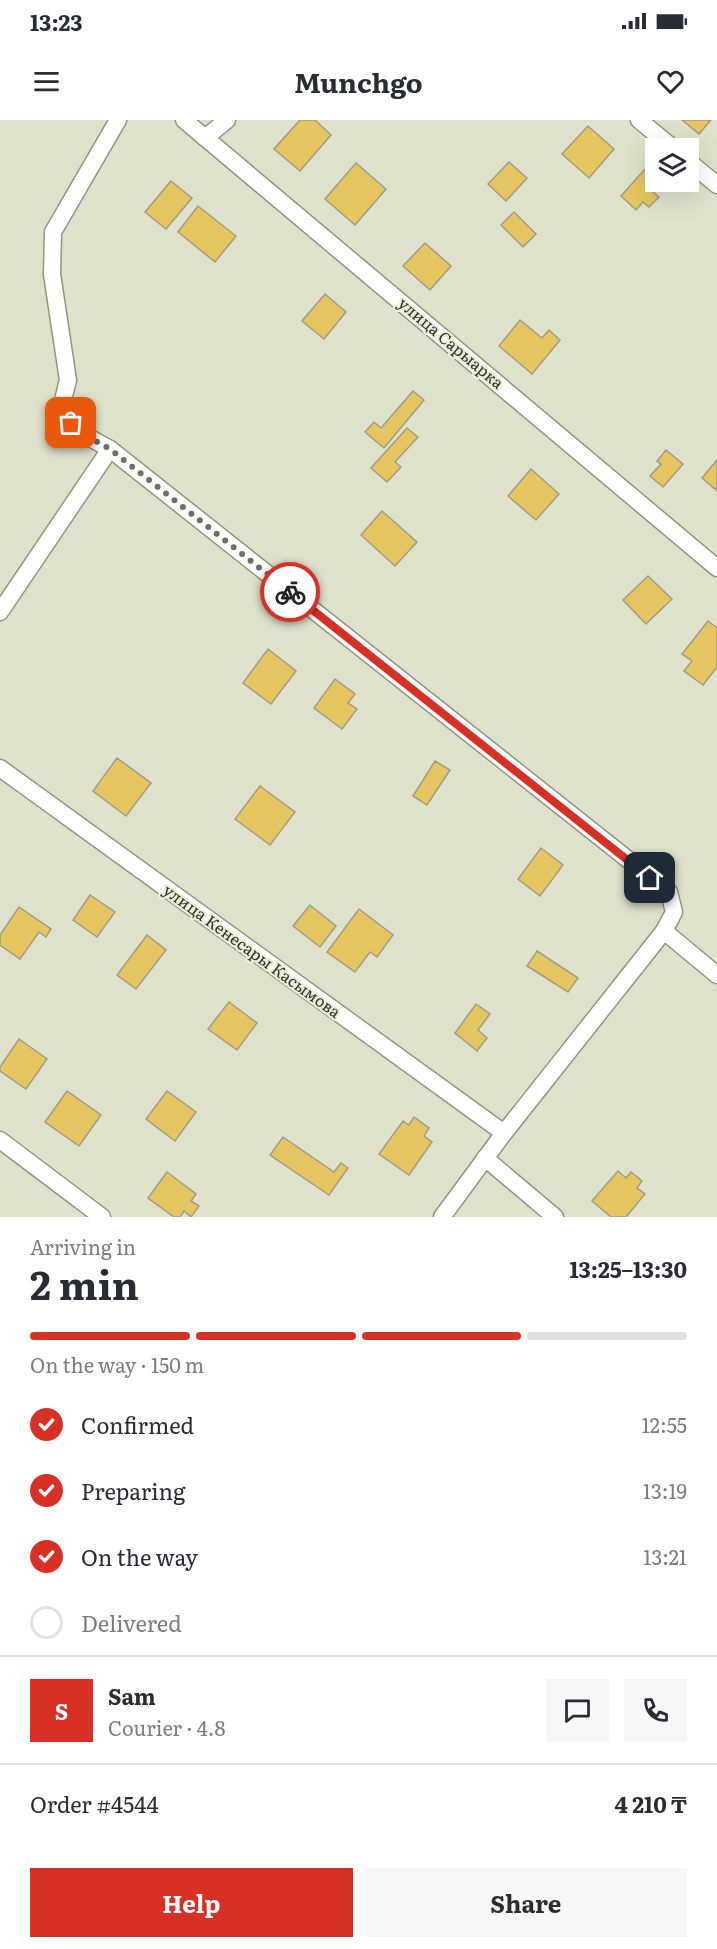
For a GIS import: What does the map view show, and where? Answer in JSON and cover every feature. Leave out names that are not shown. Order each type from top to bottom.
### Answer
[{"type":"street","points":[[118,120],[53,232],[52,274],[68,380],[60,412],[81,433],[110,449],[669,892],[674,912],[663,931],[504,1133],[442,1217]]},
{"type":"street","name":"улица Сарыарка","points":[[184,120],[717,568]]},
{"type":"street","points":[[205,138],[227,120]]},
{"type":"street","points":[[639,120],[661,138]]},
{"type":"street","points":[[699,170],[717,185]]},
{"type":"street","points":[[0,612],[110,449]]},
{"type":"street","name":"улица Кенесары Касымова","points":[[0,768],[504,1133]]},
{"type":"street","points":[[663,931],[717,975]]},
{"type":"street","points":[[0,1140],[102,1217]]},
{"type":"street","points":[[485,1158],[555,1217]]},
{"type":"building","points":[[300,120],[315,120],[331,135],[300,171],[274,149]]},
{"type":"building","points":[[682,120],[711,120],[699,134]]},
{"type":"building","points":[[588,126],[614,149],[589,178],[562,154]]},
{"type":"building","points":[[509,162],[527,178],[506,201],[488,184]]},
{"type":"building","points":[[356,163],[386,189],[355,225],[325,199]]},
{"type":"building","points":[[645,169],[645,192],[653,192],[659,197],[649,207],[643,202],[636,210],[621,196]]},
{"type":"building","points":[[171,181],[192,198],[166,229],[145,212]]},
{"type":"building","points":[[198,206],[236,236],[215,262],[178,232]]},
{"type":"building","points":[[514,212],[536,234],[523,247],[501,225]]},
{"type":"building","points":[[425,243],[451,266],[430,290],[403,266]]},
{"type":"building","points":[[325,294],[346,312],[324,339],[302,321]]},
{"type":"building","points":[[520,320],[542,338],[549,330],[560,340],[532,374],[499,346]]},
{"type":"building","points":[[413,391],[424,400],[384,448],[365,432],[374,422],[381,428]]},
{"type":"building","points":[[407,428],[418,437],[395,462],[401,467],[387,482],[371,468]]},
{"type":"building","points":[[666,450],[683,464],[663,487],[650,476],[661,464],[657,461]]},
{"type":"building","points":[[717,460],[717,491],[702,478]]},
{"type":"building","points":[[531,469],[559,494],[536,520],[508,496]]},
{"type":"building","points":[[382,511],[417,542],[395,566],[361,535]]},
{"type":"building","points":[[648,576],[672,599],[646,624],[623,600]]},
{"type":"building","points":[[708,621],[717,628],[717,667],[703,685],[684,671],[692,661],[682,654]]},
{"type":"building","points":[[268,649],[296,671],[271,704],[243,683]]},
{"type":"building","points":[[335,679],[355,694],[348,703],[357,709],[342,729],[314,708]]},
{"type":"building","points":[[117,758],[151,783],[126,816],[93,791]]},
{"type":"building","points":[[435,761],[450,770],[427,805],[413,796]]},
{"type":"building","points":[[260,786],[295,812],[270,845],[235,819]]},
{"type":"building","points":[[541,848],[563,865],[540,896],[518,879]]},
{"type":"building","points":[[90,895],[115,912],[97,937],[73,920]]},
{"type":"building","points":[[310,905],[336,926],[320,947],[293,926]]},
{"type":"building","points":[[19,907],[51,929],[46,937],[39,932],[20,959],[0,945],[0,935]]},
{"type":"building","points":[[359,909],[393,935],[377,957],[370,952],[355,972],[327,952]]},
{"type":"building","points":[[147,935],[166,950],[136,989],[117,975]]},
{"type":"building","points":[[537,951],[578,978],[568,992],[527,966]]},
{"type":"building","points":[[229,1002],[257,1023],[237,1050],[208,1029]]},
{"type":"building","points":[[476,1004],[490,1014],[478,1030],[487,1038],[477,1051],[455,1033]]},
{"type":"building","points":[[19,1039],[47,1059],[26,1089],[0,1071],[0,1067]]},
{"type":"building","points":[[67,1091],[101,1115],[79,1146],[45,1122]]},
{"type":"building","points":[[167,1091],[196,1112],[175,1141],[146,1119]]},
{"type":"building","points":[[414,1117],[429,1128],[424,1136],[432,1142],[409,1175],[379,1154],[403,1121],[409,1125]]},
{"type":"building","points":[[283,1137],[334,1172],[341,1163],[348,1168],[329,1195],[270,1155]]},
{"type":"building","points":[[618,1171],[626,1178],[631,1172],[642,1181],[637,1188],[645,1194],[626,1217],[611,1217],[592,1201]]},
{"type":"building","points":[[167,1172],[196,1194],[191,1201],[199,1206],[191,1217],[184,1211],[180,1217],[174,1217],[148,1198]]},
{"type":"way so far","points":[[71,423],[81,433],[110,449],[290,592]]},
{"type":"route","points":[[290,592],[650,878]]}]
